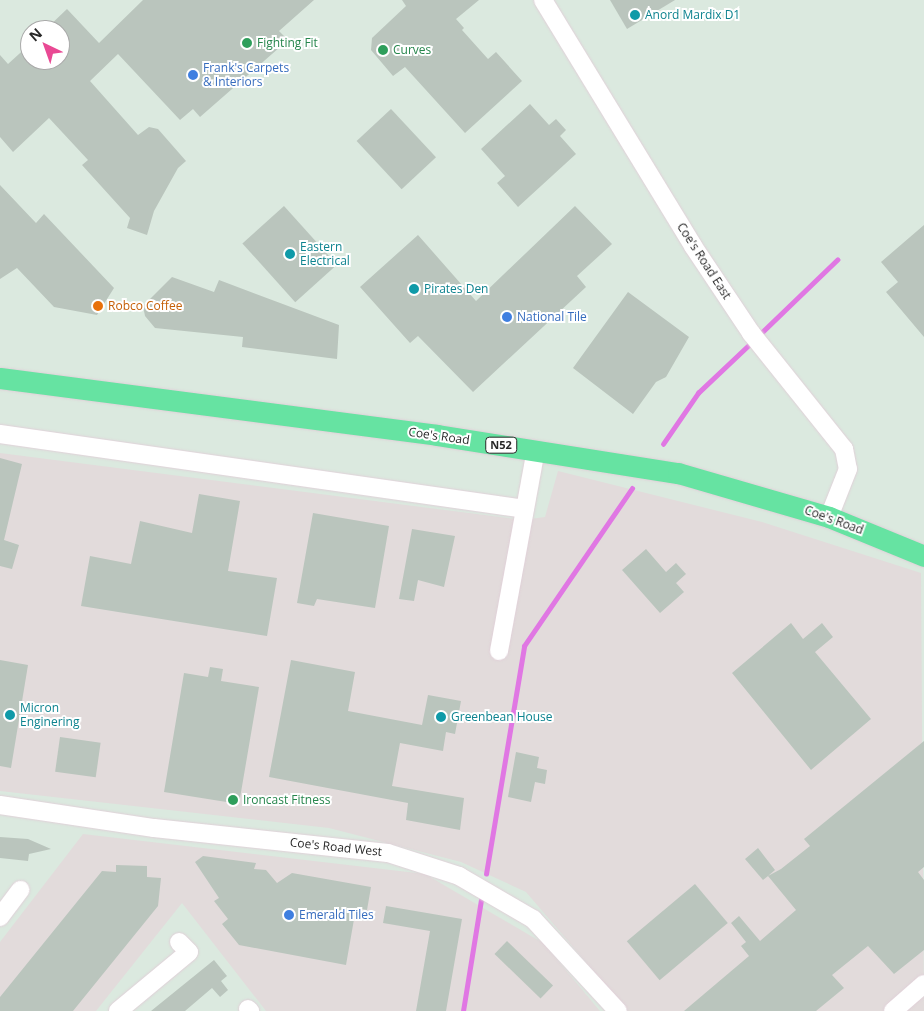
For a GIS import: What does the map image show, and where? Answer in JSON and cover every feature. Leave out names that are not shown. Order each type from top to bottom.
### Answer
[{"type":"main road","name":"Coe's Road","points":[[0,378],[536,450],[678,473],[829,517],[924,556]]},
{"type":"street","name":"Coe's Road East","points":[[544,0],[756,339],[844,449],[848,469],[829,517]]},
{"type":"street","points":[[0,434],[525,509]]},
{"type":"street","points":[[499,651],[536,450]]},
{"type":"street","name":"Coe's Road West","points":[[0,805],[154,828],[388,853],[459,876],[534,919],[618,1011]]},
{"type":"street","points":[[0,917],[20,890]]},
{"type":"street","points":[[118,1011],[189,952],[179,942]]},
{"type":"street","points":[[893,1011],[924,984]]},
{"type":"shaded area","points":[[0,453],[523,520],[545,517],[558,471],[762,522],[921,573],[924,1011],[628,1011],[526,892],[461,862],[329,828],[0,791]]},
{"type":"shaded area","points":[[83,834],[425,874],[543,943],[600,1011],[266,1011],[182,903],[96,1011],[0,1011],[0,942]]},
{"type":"building","points":[[143,0],[314,0],[279,31],[288,40],[200,117],[193,109],[180,120],[118,54],[90,81],[138,135],[149,127],[158,129],[186,161],[178,168],[154,211],[147,235],[127,228],[130,218],[82,165],[88,160],[49,118],[13,152],[0,137],[0,55],[8,64],[20,53],[20,70],[70,70],[70,20],[55,20],[67,9],[99,43]]},
{"type":"building","points":[[402,0],[479,0],[456,19],[464,28],[462,30],[488,59],[496,52],[522,81],[465,133],[405,67],[393,76],[371,50],[372,38],[406,6]]},
{"type":"building","name":"Anord Mardix D1","points":[[610,0],[675,0],[627,29]]},
{"type":"building","points":[[530,104],[549,125],[556,119],[566,130],[560,136],[576,154],[518,207],[497,183],[505,176],[481,149]]},
{"type":"building","points":[[391,109],[436,157],[402,189],[357,141]]},
{"type":"building","points":[[0,185],[36,223],[44,214],[114,288],[97,315],[54,307],[17,268],[0,279]]},
{"type":"building","name":"Eastern Electrical","points":[[284,206],[337,265],[295,302],[242,243]]},
{"type":"building","name":"National Tile","points":[[575,206],[612,244],[577,276],[586,287],[473,392],[418,336],[410,343],[360,287],[418,235],[476,301]]},
{"type":"building","points":[[924,225],[924,337],[886,292],[898,282],[881,262]]},
{"type":"building","points":[[172,277],[214,292],[219,280],[339,325],[337,359],[242,347],[243,337],[155,328],[145,316],[143,306]]},
{"type":"building","points":[[628,292],[689,337],[666,377],[656,382],[633,414],[573,368]]},
{"type":"building","points":[[0,458],[22,464],[4,540],[19,545],[12,569],[0,566]]},
{"type":"building","points":[[199,494],[240,501],[228,571],[277,578],[267,636],[81,606],[90,556],[131,564],[140,521],[192,533]]},
{"type":"building","points":[[313,513],[389,526],[375,608],[317,599],[314,606],[297,603]]},
{"type":"building","points":[[412,529],[455,536],[444,587],[418,580],[414,601],[399,599]]},
{"type":"building","points":[[646,549],[666,572],[676,563],[686,574],[676,583],[684,592],[660,613],[622,570]]},
{"type":"building","points":[[791,623],[803,639],[822,623],[833,637],[815,652],[871,719],[811,770],[732,673]]},
{"type":"building","name":"Micron Enginering","points":[[0,660],[28,665],[11,768],[0,766]]},
{"type":"building","points":[[291,660],[355,672],[348,711],[422,725],[428,695],[461,701],[455,734],[446,732],[443,751],[400,743],[392,786],[464,798],[460,830],[406,820],[408,803],[269,777]]},
{"type":"building","points":[[210,667],[223,669],[221,681],[259,687],[239,804],[164,792],[184,673],[208,677]]},
{"type":"building","points":[[60,737],[101,743],[96,777],[55,772]]},
{"type":"building","points":[[924,741],[924,867],[918,872],[924,880],[924,950],[894,974],[868,946],[832,975],[844,988],[816,1011],[684,1011],[749,956],[741,946],[746,942],[731,923],[739,916],[760,941],[796,910],[768,876],[781,869],[810,846],[804,839]]},
{"type":"building","points":[[516,752],[539,757],[537,768],[547,770],[545,784],[535,782],[531,802],[508,797]]},
{"type":"building","points":[[0,837],[28,839],[51,849],[29,854],[28,861],[0,858]]},
{"type":"building","points":[[758,848],[775,870],[763,880],[745,859]]},
{"type":"building","name":"Emerald Tiles","points":[[203,856],[256,863],[254,869],[266,870],[277,883],[292,873],[371,887],[367,910],[356,908],[346,965],[239,945],[222,924],[228,919],[214,901],[219,898],[195,862]]},
{"type":"building","points":[[116,865],[147,866],[147,877],[161,878],[158,906],[73,1011],[0,1011],[0,997],[102,871],[116,872]]},
{"type":"building","points":[[695,884],[728,923],[660,980],[627,941]]},
{"type":"building","points":[[386,906],[462,919],[446,1011],[416,1011],[430,931],[383,923]]},
{"type":"building","points":[[507,941],[553,985],[541,998],[494,954]]},
{"type":"building","points":[[214,960],[227,976],[221,981],[228,990],[220,997],[212,988],[185,1011],[151,1011]]},
{"type":"waterway","points":[[758,336],[837,260]]},
{"type":"waterway","points":[[663,444],[698,393],[752,342]]},
{"type":"waterway","points":[[486,874],[524,646],[632,488]]},
{"type":"waterway","points":[[463,1011],[481,900]]},
{"type":"place","name":"Anord Mardix D1","points":[[635,15]]},
{"type":"place","name":"Fighting Fit","points":[[247,43]]},
{"type":"place","name":"Curves","points":[[383,50]]},
{"type":"place","name":"Frank's Carpets & Interiors","points":[[193,75]]},
{"type":"place","name":"Eastern Electrical","points":[[290,254]]},
{"type":"place","name":"Pirates Den","points":[[414,289]]},
{"type":"place","name":"Robco Coffee","points":[[98,306]]},
{"type":"place","name":"National Tile","points":[[507,317]]},
{"type":"place","name":"Micron Enginering","points":[[10,715]]},
{"type":"place","name":"Greenbean House","points":[[441,717]]},
{"type":"place","name":"Ironcast Fitness","points":[[233,800]]},
{"type":"place","name":"Emerald Tiles","points":[[289,915]]}]
